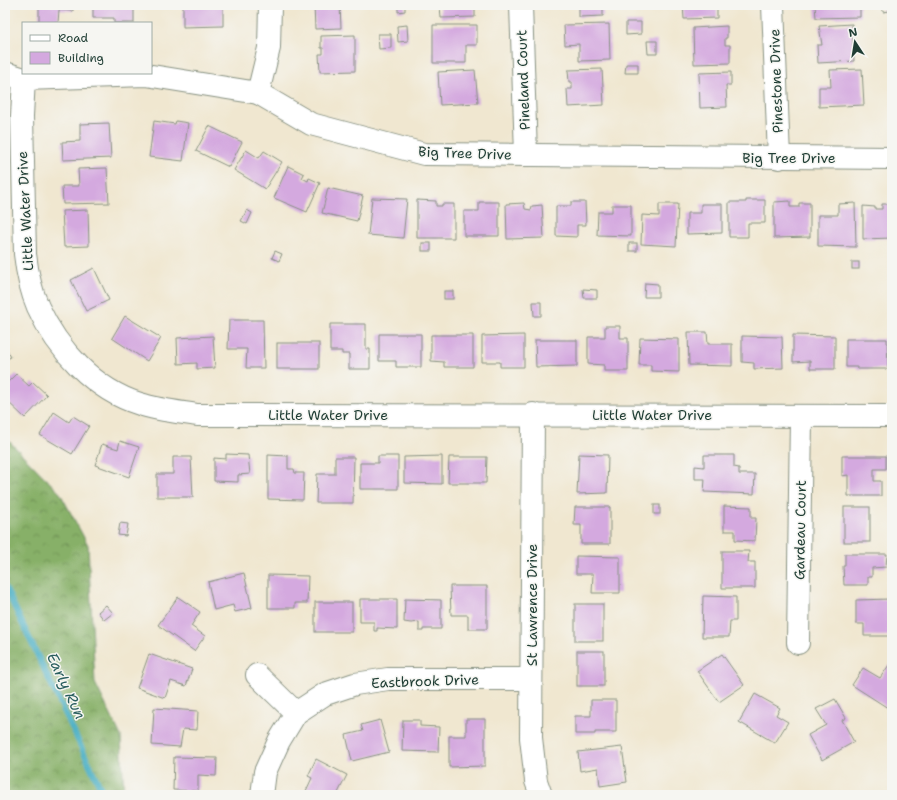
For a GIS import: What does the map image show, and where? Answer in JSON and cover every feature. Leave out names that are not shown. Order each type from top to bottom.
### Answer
[{"type":"street","points":[[258,93],[269,48],[270,5]]},
{"type":"street","name":"Pineland Court","points":[[520,5],[526,155]]},
{"type":"street","name":"Pinestone Drive","points":[[773,5],[779,158]]},
{"type":"street","name":"Big Tree Drive","points":[[14,76],[146,75],[258,93],[311,124],[424,154],[892,158]]},
{"type":"street","name":"Little Water Drive","points":[[14,76],[22,131],[25,254],[28,275],[38,306],[52,334],[70,357],[93,378],[114,393],[139,404],[167,411],[197,415],[533,414],[892,416]]},
{"type":"street","name":"St Lawrence Drive","points":[[533,414],[532,738],[536,781],[541,795]]},
{"type":"street","name":"Gardeau Court","points":[[798,643],[801,416]]},
{"type":"street","points":[[257,675],[296,713]]},
{"type":"street","name":"Eastbrook Drive","points":[[262,795],[265,772],[279,741],[296,713],[325,694],[355,684],[388,679],[531,679]]},
{"type":"green space","points":[[5,437],[60,493],[88,545],[95,683],[121,736],[124,795],[5,795]]},
{"type":"building","points":[[5,5],[9,5],[5,17]]},
{"type":"building","points":[[39,5],[73,5],[73,11],[59,10],[58,22],[39,22]]},
{"type":"building","points":[[93,5],[134,5],[134,22],[114,22],[114,18],[93,18]]},
{"type":"building","points":[[183,5],[223,5],[223,26],[183,27]]},
{"type":"building","points":[[314,5],[340,5],[341,28],[315,29]]},
{"type":"building","points":[[398,5],[405,5],[405,11],[398,12]]},
{"type":"building","points":[[440,5],[475,5],[475,17],[441,18]]},
{"type":"building","points":[[579,5],[603,5],[603,16],[579,17]]},
{"type":"building","points":[[683,5],[717,5],[717,18],[684,19]]},
{"type":"building","points":[[815,5],[860,5],[860,17],[816,18]]},
{"type":"building","points":[[882,5],[890,5],[890,11],[883,12]]},
{"type":"building","points":[[626,22],[641,22],[641,34],[626,35]]},
{"type":"building","points":[[609,24],[610,60],[579,61],[579,44],[565,45],[564,25]]},
{"type":"building","points":[[852,24],[854,61],[818,63],[817,45],[822,45],[819,26]]},
{"type":"building","points":[[407,25],[408,41],[398,42],[397,26]]},
{"type":"building","points":[[433,25],[477,25],[477,45],[466,45],[466,63],[433,63]]},
{"type":"building","points":[[727,26],[727,38],[725,38],[725,45],[730,45],[730,63],[694,64],[693,28]]},
{"type":"building","points":[[378,34],[391,34],[391,48],[379,49]]},
{"type":"building","points":[[355,35],[355,71],[320,72],[319,54],[323,54],[323,48],[321,48],[321,36]]},
{"type":"building","points":[[647,41],[657,41],[657,54],[648,54]]},
{"type":"building","points":[[626,64],[638,64],[638,73],[625,73]]},
{"type":"building","points":[[602,69],[604,105],[568,107],[567,89],[572,89],[572,82],[569,82],[568,70]]},
{"type":"building","points":[[862,69],[864,105],[819,107],[819,87],[831,87],[830,70]]},
{"type":"building","points":[[475,70],[478,103],[440,105],[438,72]]},
{"type":"building","points":[[731,72],[731,85],[726,85],[727,107],[700,108],[699,73]]},
{"type":"building","points":[[154,121],[175,124],[176,121],[188,123],[183,161],[149,157]]},
{"type":"building","points":[[109,123],[111,158],[63,160],[62,142],[80,141],[80,124]]},
{"type":"building","points":[[209,126],[242,142],[229,167],[196,151]]},
{"type":"building","points":[[246,150],[259,158],[264,151],[282,162],[265,189],[234,170]]},
{"type":"building","points":[[288,166],[304,174],[302,178],[308,181],[309,178],[320,183],[307,212],[274,198]]},
{"type":"building","points":[[107,168],[109,203],[63,204],[62,186],[79,186],[78,169]]},
{"type":"building","points":[[328,188],[363,196],[357,221],[322,213]]},
{"type":"building","points":[[372,198],[407,199],[403,238],[368,235]]},
{"type":"building","points":[[417,200],[436,201],[436,206],[442,206],[442,204],[454,204],[454,238],[417,238]]},
{"type":"building","points":[[746,200],[765,200],[765,223],[748,223],[748,237],[729,237],[729,202],[746,202]]},
{"type":"building","points":[[790,201],[790,207],[799,207],[799,203],[810,203],[810,237],[774,238],[774,202]]},
{"type":"building","points":[[479,202],[499,202],[499,236],[464,236],[464,211],[479,211]]},
{"type":"building","points":[[571,202],[585,202],[586,225],[577,225],[577,237],[556,236],[556,206],[571,206]]},
{"type":"building","points":[[524,203],[525,209],[531,210],[532,206],[542,205],[544,238],[507,239],[506,204]]},
{"type":"building","points":[[855,203],[856,247],[818,246],[818,215],[838,215],[838,204]]},
{"type":"building","points":[[659,204],[678,204],[676,246],[641,244],[642,215],[659,216]]},
{"type":"building","points":[[701,204],[722,204],[722,233],[687,234],[687,213],[701,213]]},
{"type":"building","points":[[882,204],[892,204],[892,238],[863,239],[863,206],[882,209]]},
{"type":"building","points":[[612,205],[631,205],[631,236],[597,235],[598,212],[612,212]]},
{"type":"building","points":[[88,210],[89,246],[64,247],[62,211]]},
{"type":"building","points":[[247,210],[252,213],[247,224],[241,221]]},
{"type":"building","points":[[422,243],[431,243],[431,251],[422,251]]},
{"type":"building","points":[[629,243],[637,243],[637,251],[629,251]]},
{"type":"building","points":[[275,251],[282,254],[279,261],[272,258]]},
{"type":"building","points":[[852,262],[859,262],[859,269],[852,269]]},
{"type":"building","points":[[94,268],[109,300],[86,311],[71,280]]},
{"type":"building","points":[[645,283],[658,284],[658,297],[644,297]]},
{"type":"building","points":[[583,289],[597,290],[597,298],[584,298]]},
{"type":"building","points":[[444,291],[453,291],[453,299],[444,299]]},
{"type":"building","points":[[533,302],[541,302],[541,316],[534,316]]},
{"type":"building","points":[[125,316],[161,338],[147,361],[112,338]]},
{"type":"building","points":[[229,320],[263,320],[264,368],[246,368],[247,349],[228,349]]},
{"type":"building","points":[[330,324],[366,324],[366,349],[370,349],[370,369],[349,369],[349,354],[342,354],[342,351],[330,351]]},
{"type":"building","points":[[605,326],[620,326],[620,338],[628,338],[628,371],[604,371],[604,365],[588,364],[588,337],[605,337]]},
{"type":"building","points":[[688,332],[707,332],[708,344],[732,344],[732,366],[689,365]]},
{"type":"building","points":[[379,334],[421,334],[421,367],[396,367],[396,361],[379,361]]},
{"type":"building","points":[[431,335],[473,335],[473,367],[444,367],[444,362],[431,361]]},
{"type":"building","points":[[524,335],[524,367],[500,367],[500,362],[482,362],[482,336]]},
{"type":"building","points":[[793,335],[835,336],[835,369],[810,369],[810,361],[793,362]]},
{"type":"building","points":[[213,336],[215,368],[197,369],[197,363],[178,364],[177,338]]},
{"type":"building","points":[[742,336],[782,337],[783,368],[754,369],[754,363],[742,362]]},
{"type":"building","points":[[640,338],[679,339],[679,372],[651,371],[651,365],[639,365]]},
{"type":"building","points":[[846,339],[887,339],[888,369],[857,369],[857,367],[846,367]]},
{"type":"building","points":[[535,340],[577,340],[577,366],[536,367]]},
{"type":"building","points":[[277,343],[319,343],[319,369],[277,369]]},
{"type":"building","points":[[5,347],[11,357],[5,360]]},
{"type":"building","points":[[16,374],[29,386],[33,382],[47,395],[25,418],[5,399],[5,385]]},
{"type":"building","points":[[54,412],[69,422],[73,416],[89,426],[72,454],[40,435]]},
{"type":"building","points":[[120,441],[139,447],[129,477],[95,465],[102,444],[118,449]]},
{"type":"building","points":[[226,454],[248,455],[250,474],[238,475],[238,482],[214,481],[214,458],[226,459]]},
{"type":"building","points":[[579,454],[608,455],[607,493],[577,494]]},
{"type":"building","points":[[268,455],[288,456],[288,469],[294,469],[295,473],[304,473],[303,500],[268,499]]},
{"type":"building","points":[[704,455],[734,455],[734,467],[739,468],[739,474],[755,474],[754,494],[704,492],[705,479],[695,479],[695,466],[704,467]]},
{"type":"building","points":[[378,456],[398,456],[398,489],[360,489],[360,463],[378,463]]},
{"type":"building","points":[[442,456],[442,484],[404,483],[404,457]]},
{"type":"building","points":[[842,456],[886,456],[886,469],[874,469],[874,481],[881,481],[881,496],[848,496],[848,475],[842,476]]},
{"type":"building","points":[[173,457],[191,457],[193,497],[157,497],[157,474],[173,474]]},
{"type":"building","points":[[335,457],[354,457],[353,503],[316,503],[317,474],[335,474]]},
{"type":"building","points":[[449,457],[487,457],[486,483],[448,483]]},
{"type":"building","points":[[654,505],[660,505],[660,514],[654,514]]},
{"type":"building","points":[[724,506],[751,507],[751,518],[756,518],[755,541],[735,540],[735,531],[724,531]]},
{"type":"building","points":[[575,507],[610,507],[610,544],[581,544],[581,525],[574,525]]},
{"type":"building","points":[[844,507],[870,507],[870,542],[844,542]]},
{"type":"building","points":[[120,523],[128,524],[126,536],[118,535]]},
{"type":"building","points":[[722,551],[749,551],[748,562],[755,562],[755,588],[722,588]]},
{"type":"building","points":[[845,554],[887,554],[886,567],[872,568],[872,577],[868,577],[868,585],[844,585],[843,566],[845,566]]},
{"type":"building","points":[[576,556],[620,557],[620,593],[592,593],[593,574],[576,574]]},
{"type":"building","points":[[244,573],[252,608],[235,612],[233,605],[214,610],[208,582]]},
{"type":"building","points":[[268,575],[308,576],[307,603],[295,603],[295,608],[268,608]]},
{"type":"building","points":[[450,586],[487,586],[487,629],[468,629],[468,615],[451,615]]},
{"type":"building","points":[[703,596],[736,597],[736,621],[730,621],[729,637],[702,637]]},
{"type":"building","points":[[178,597],[200,612],[191,626],[205,636],[194,651],[158,625]]},
{"type":"building","points":[[360,599],[397,599],[397,629],[377,628],[377,631],[374,631],[374,622],[360,622]]},
{"type":"building","points":[[405,599],[441,600],[441,629],[423,629],[423,631],[419,631],[419,622],[404,622]]},
{"type":"building","points":[[890,599],[890,636],[864,636],[864,624],[856,624],[856,600]]},
{"type":"building","points":[[315,602],[352,602],[352,632],[315,632]]},
{"type":"building","points":[[575,604],[603,604],[603,641],[575,641]]},
{"type":"building","points":[[106,605],[113,613],[104,620],[98,612]]},
{"type":"building","points":[[577,651],[604,651],[604,686],[577,686]]},
{"type":"building","points":[[149,654],[192,669],[186,686],[171,681],[165,698],[137,688]]},
{"type":"building","points":[[722,654],[744,685],[719,702],[697,671]]},
{"type":"building","points":[[889,665],[892,667],[891,710],[852,685],[863,668],[880,678]]},
{"type":"building","points":[[755,694],[780,708],[776,715],[788,722],[775,743],[739,722]]},
{"type":"building","points":[[835,699],[846,718],[842,720],[854,742],[822,760],[808,735],[826,725],[816,709]]},
{"type":"building","points":[[591,700],[616,700],[616,732],[575,734],[575,716],[591,716]]},
{"type":"building","points":[[154,708],[198,711],[197,730],[183,729],[180,747],[152,745]]},
{"type":"building","points":[[466,719],[485,719],[485,766],[449,767],[449,736],[466,736]]},
{"type":"building","points":[[380,720],[389,752],[352,761],[346,735],[363,731],[361,725]]},
{"type":"building","points":[[403,720],[420,720],[420,726],[439,727],[438,752],[402,751]]},
{"type":"building","points":[[622,747],[627,782],[600,786],[598,768],[580,771],[578,752]]},
{"type":"building","points":[[174,757],[217,758],[216,776],[198,775],[198,791],[173,790]]},
{"type":"building","points":[[316,759],[347,775],[337,795],[309,795],[305,793],[312,778],[308,776]]},
{"type":"waterway","name":"Early Run","points":[[5,587],[104,795]]}]
